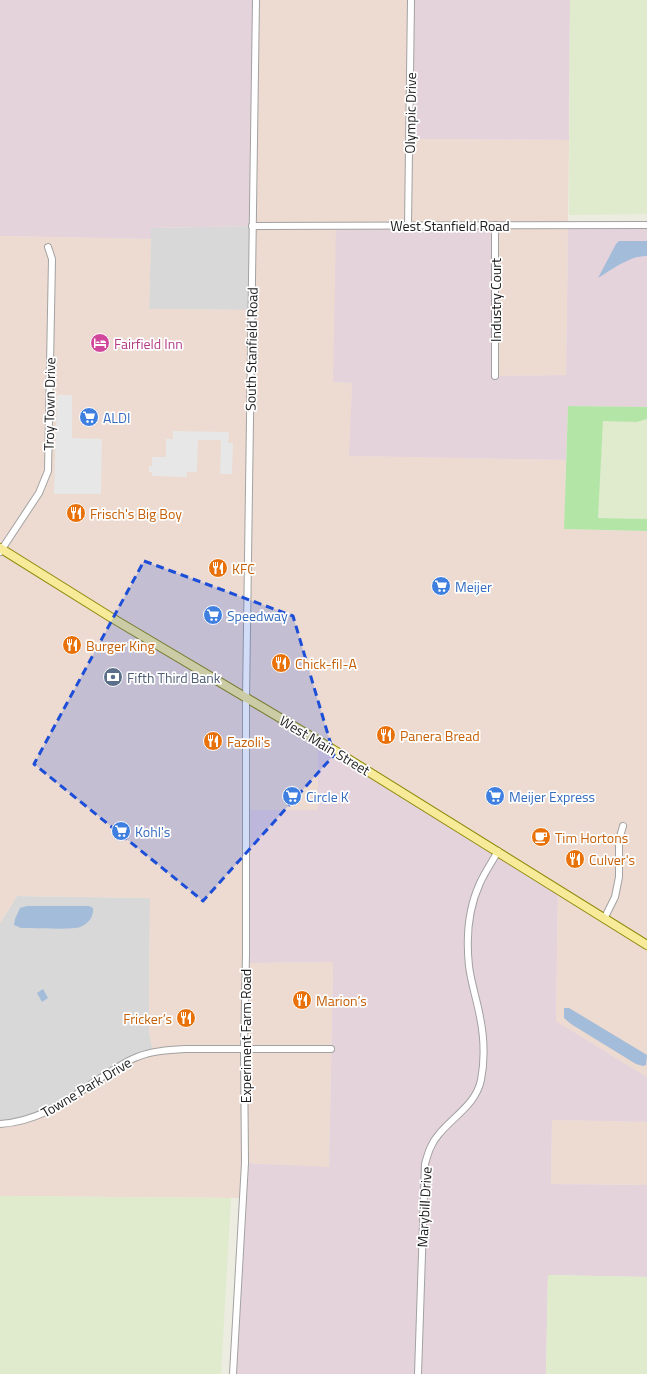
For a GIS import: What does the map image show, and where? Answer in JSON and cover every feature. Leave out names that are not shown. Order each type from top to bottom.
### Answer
[{"type":"main road","name":"West Main Street","points":[[1,550],[498,851],[647,945]]},
{"type":"street","name":"South Stanfield Road","points":[[246,698],[256,0]]},
{"type":"street","name":"Olympic Drive","points":[[408,225],[412,0]]},
{"type":"street","name":"Industry Court","points":[[495,225],[495,376]]},
{"type":"street","name":"West Stanfield Road","points":[[252,226],[647,225]]},
{"type":"street","name":"Troy Town Drive","points":[[1,550],[39,493],[48,471],[52,259],[48,247]]},
{"type":"street","name":"Experiment Farm Road","points":[[233,1374],[245,1163],[244,1049],[246,954],[246,698]]},
{"type":"street","points":[[604,919],[615,897],[618,887],[619,840],[623,826]]},
{"type":"street","name":"Marybill Drive","points":[[418,1374],[425,1164],[430,1147],[438,1135],[465,1109],[474,1096],[480,1082],[483,1063],[483,1040],[480,1017],[469,967],[469,919],[480,883],[498,851]]},
{"type":"street","name":"Towne Park Drive","points":[[0,1124],[25,1121],[55,1108],[127,1062],[138,1057],[167,1050],[331,1050]]},
{"type":"highlighted area","points":[[144,561],[293,616],[334,755],[203,901],[34,764]]},
{"type":"shaded area","points":[[0,0],[256,0],[252,226],[151,228],[151,239],[0,236]]},
{"type":"shaded area","points":[[256,0],[411,0],[409,139],[569,140],[566,375],[333,382],[352,383],[350,456],[566,460],[564,529],[647,531],[647,1077],[556,1021],[558,890],[318,741],[318,810],[247,810],[246,963],[333,962],[329,1168],[245,1163],[243,1198],[0,1196],[0,1124],[41,1114],[127,1061],[153,1052],[149,1031],[150,898],[17,896],[0,923],[0,236],[151,239],[149,309],[251,310]]},
{"type":"shaded area","points":[[411,0],[570,0],[569,140],[409,139]]},
{"type":"shaded area","points":[[495,225],[495,376],[566,375],[568,225],[647,225],[647,407],[568,406],[566,460],[349,456],[352,383],[333,382],[336,226]]},
{"type":"shaded area","points":[[252,226],[251,310],[149,309],[151,228]]},
{"type":"shaded area","points":[[57,395],[72,395],[72,438],[102,439],[101,494],[54,494]]},
{"type":"shaded area","points":[[173,431],[229,432],[228,443],[233,443],[232,474],[220,474],[221,440],[198,440],[197,472],[187,472],[187,477],[152,476],[152,472],[149,472],[149,466],[152,466],[152,457],[166,457],[166,439],[173,439]]},
{"type":"shaded area","points":[[318,741],[558,890],[556,1021],[647,1077],[647,1122],[552,1120],[551,1184],[647,1185],[647,1277],[548,1275],[546,1374],[233,1374],[245,1163],[329,1167],[333,962],[246,963],[246,810],[318,810]]},
{"type":"shaded area","points":[[17,896],[150,898],[149,1031],[153,1052],[55,1108],[0,1124],[0,923]]},
{"type":"shaded area","points":[[552,1120],[647,1122],[647,1185],[551,1184]]},
{"type":"green space","points":[[570,0],[647,0],[647,214],[569,215]]},
{"type":"green space","points":[[568,406],[647,407],[647,419],[637,422],[603,421],[598,518],[647,519],[647,531],[564,529]]},
{"type":"green space","points":[[647,419],[647,519],[597,518],[603,420],[637,422]]},
{"type":"green space","points":[[0,1196],[231,1198],[221,1374],[0,1374]]},
{"type":"green space","points":[[548,1275],[647,1277],[647,1374],[546,1374]]},
{"type":"water","points":[[619,241],[647,241],[647,256],[641,256],[628,260],[598,278],[616,244]]},
{"type":"water","points":[[27,906],[89,906],[93,908],[93,911],[88,922],[83,926],[76,928],[21,928],[14,925],[20,908]]},
{"type":"water","points":[[43,989],[48,998],[42,1002],[37,993]]},
{"type":"water","points":[[564,1008],[569,1008],[647,1055],[646,1065],[643,1066],[636,1064],[571,1024],[564,1018]]},
{"type":"place","name":"Fairfield Inn","points":[[100,343]]},
{"type":"place","name":"ALDI","points":[[89,417]]},
{"type":"place","name":"Frisch's Big Boy","points":[[76,513]]},
{"type":"place","name":"KFC","points":[[218,568]]},
{"type":"place","name":"Meijer","points":[[441,586]]},
{"type":"place","name":"Speedway","points":[[213,615]]},
{"type":"place","name":"Burger King","points":[[72,645]]},
{"type":"place","name":"Chick-fil-A","points":[[281,663]]},
{"type":"place","name":"Fifth Third Bank","points":[[113,677]]},
{"type":"place","name":"Panera Bread","points":[[386,735]]},
{"type":"place","name":"Fazoli's","points":[[213,741]]},
{"type":"place","name":"Circle K","points":[[292,796]]},
{"type":"place","name":"Meijer Express","points":[[495,796]]},
{"type":"place","name":"Kohl's","points":[[121,831]]},
{"type":"place","name":"Tim Hortons","points":[[541,837]]},
{"type":"place","name":"Culver's","points":[[575,859]]},
{"type":"place","name":"Marion’s","points":[[302,1000]]},
{"type":"place","name":"Fricker’s","points":[[186,1018]]}]
